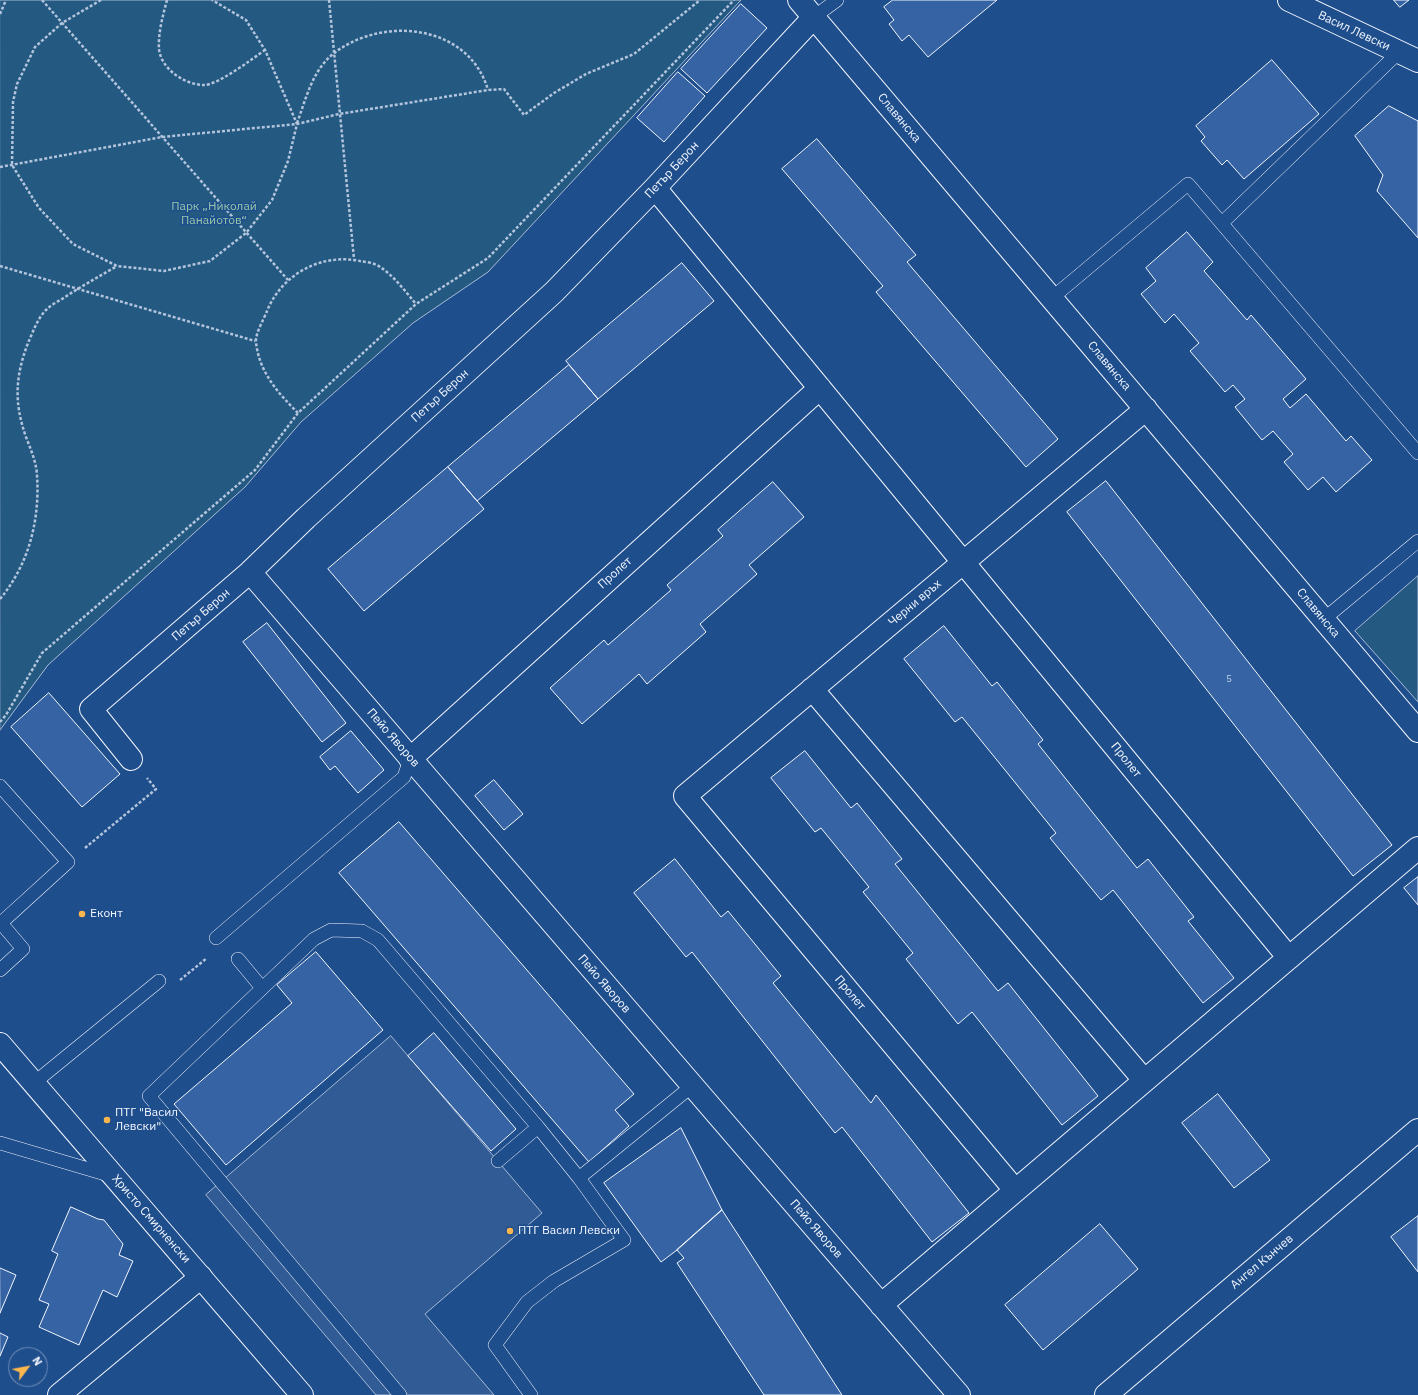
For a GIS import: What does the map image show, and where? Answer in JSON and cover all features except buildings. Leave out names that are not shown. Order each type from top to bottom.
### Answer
[{"type":"street","name":"Славянска","points":[[799,0],[1418,731]]},
{"type":"street","name":"Васил Левски","points":[[1289,0],[1418,61]]},
{"type":"street","name":"Петър Берон","points":[[131,759],[91,709],[250,572],[306,518],[554,292],[655,188],[814,17]]},
{"type":"street","points":[[655,188],[964,562]]},
{"type":"street","name":"Пролет","points":[[410,759],[820,388]]},
{"type":"street","name":"Черни връх","points":[[685,796],[1146,409]]},
{"type":"street","name":"Пролет","points":[[964,562],[1289,958]]},
{"type":"street","name":"Пейо Яворов","points":[[250,572],[959,1395]]},
{"type":"street","points":[[812,689],[1144,1080]]},
{"type":"street","name":"Пролет","points":[[685,796],[1015,1190]]},
{"type":"street","points":[[881,1305],[1418,848]]},
{"type":"street","name":"Христо Смирненски","points":[[0,1044],[302,1395]]},
{"type":"street","name":"Ангел Кънчев","points":[[1106,1395],[1418,1130]]},
{"type":"street","points":[[59,1395],[201,1277]]},
{"type":"lane","points":[[814,17],[837,0]]},
{"type":"lane","points":[[1223,222],[1399,52]]},
{"type":"lane","points":[[1052,298],[1188,184],[1223,222],[1418,453]]},
{"type":"lane","points":[[1324,619],[1418,541]]},
{"type":"lane","points":[[216,938],[404,777],[410,759]]},
{"type":"lane","points":[[0,786],[68,862],[0,923],[23,949],[0,970]]},
{"type":"lane","points":[[400,1395],[149,1096],[314,939],[331,930],[362,931],[378,940],[538,1127],[579,1178],[624,1240],[554,1281],[527,1302],[495,1345],[531,1395]]},
{"type":"lane","points":[[238,960],[262,988]]},
{"type":"lane","points":[[34,1083],[159,981]]},
{"type":"lane","points":[[579,1178],[692,1086]]},
{"type":"lane","points":[[498,1161],[538,1127]]},
{"type":"lane","points":[[0,1143],[115,1177]]},
{"type":"path","points":[[0,14],[6,0]]},
{"type":"path","points":[[42,0],[288,280]]},
{"type":"path","points":[[101,0],[62,23],[35,47],[17,84],[14,102],[12,165],[39,208],[73,244],[117,266],[164,271],[210,261],[246,233],[272,200],[288,161],[297,124],[316,72],[333,54],[359,39],[374,33],[391,30],[427,33],[455,46],[468,56],[485,78],[488,90]]},
{"type":"path","points":[[167,0],[162,16],[159,49],[164,61],[176,76],[190,82],[204,85],[228,75],[265,50]]},
{"type":"path","points":[[212,0],[246,20],[265,50],[297,124]]},
{"type":"path","points":[[329,0],[333,54],[354,259]]},
{"type":"path","points":[[0,167],[162,137],[297,124],[339,114],[488,90],[504,89],[524,115],[554,93],[586,74],[634,54],[700,0]]},
{"type":"path","points":[[0,722],[6,716],[42,653],[255,470],[298,413],[416,304],[488,258],[734,0]]},
{"type":"path","points":[[298,413],[280,395],[263,370],[255,341],[269,306],[277,292],[288,280],[304,269],[332,258],[354,259],[380,266],[398,282],[416,304]]},
{"type":"path","points":[[0,266],[255,341]]},
{"type":"path","points":[[0,599],[24,560],[29,548],[37,507],[37,474],[34,455],[26,436],[16,397],[19,374],[34,329],[47,309],[78,288],[117,266]]},
{"type":"path","points":[[68,862],[156,789],[131,759]]},
{"type":"path","points":[[178,982],[212,954]]},
{"type":"green space","name":"Парк „Николай Панайотов“","points":[[0,0],[741,0],[488,272],[413,323],[301,422],[245,487],[48,665],[0,730]]},
{"type":"green space","points":[[1418,576],[1418,702],[1355,631]]},
{"type":"shaded area","points":[[391,1036],[542,1213],[425,1314],[494,1395],[376,1395],[206,1195]]},
{"type":"place","name":"Еконт","points":[[82,914]]},
{"type":"place","name":"ПТГ \"Васил Левски\"","points":[[107,1120]]},
{"type":"place","name":"ПТГ Васил Левски","points":[[510,1231]]}]
